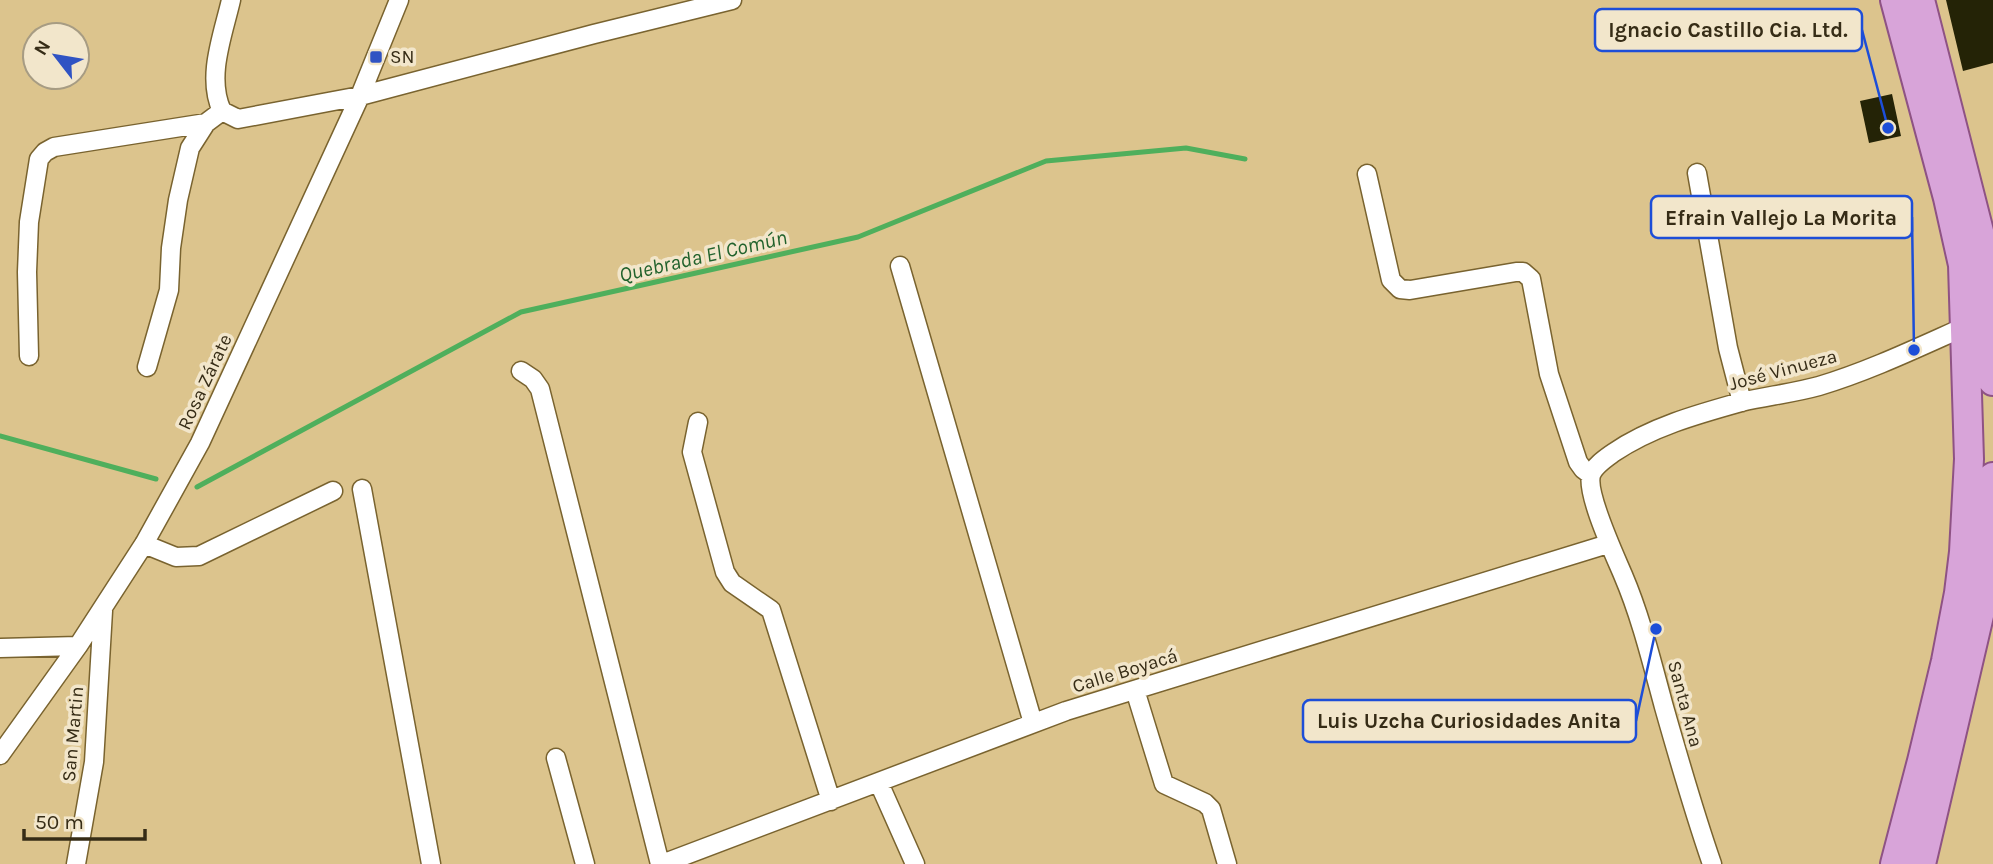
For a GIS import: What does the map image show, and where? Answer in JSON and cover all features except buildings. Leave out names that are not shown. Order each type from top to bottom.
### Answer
[{"type":"main road","points":[[1895,0],[1964,265],[1968,487],[1959,593],[1940,686],[1895,864]]},
{"type":"main road","points":[[1920,0],[1986,259],[1992,314],[1993,381]]},
{"type":"main road","points":[[1921,864],[1984,594],[1993,477]]},
{"type":"street","points":[[230,115],[216,98],[214,76],[231,0]]},
{"type":"street","name":"Rosa Zárate","points":[[0,755],[78,646],[144,544],[200,443],[360,96],[399,0]]},
{"type":"street","points":[[29,356],[29,222],[39,159],[54,147],[206,123],[230,115],[360,96],[732,0]]},
{"type":"street","points":[[147,367],[169,289],[171,248],[178,201],[190,148],[206,123]]},
{"type":"street","points":[[1697,173],[1728,348],[1742,402]]},
{"type":"street","points":[[1367,174],[1391,280],[1400,289],[1410,290],[1516,272],[1524,272],[1531,279],[1549,374],[1578,461],[1591,475]]},
{"type":"street","points":[[900,265],[1033,723]]},
{"type":"street","name":"José Vinueza","points":[[1591,475],[1608,457],[1644,435],[1742,402],[1818,386],[1891,360],[1992,314]]},
{"type":"street","points":[[521,371],[533,379],[540,389],[661,864]]},
{"type":"street","points":[[698,422],[692,452],[725,572],[732,583],[771,610],[831,801]]},
{"type":"street","name":"Santa Ana","points":[[1591,475],[1591,486],[1608,544],[1636,608],[1684,780],[1712,864]]},
{"type":"street","points":[[362,489],[431,864]]},
{"type":"street","points":[[144,544],[176,556],[199,556],[332,491]]},
{"type":"street","name":"Calle Boyacá","points":[[661,864],[1033,723],[1608,544]]},
{"type":"street","name":"San Martin","points":[[76,864],[94,762],[103,607]]},
{"type":"street","points":[[0,648],[78,646]]},
{"type":"street","points":[[1135,690],[1164,784],[1205,803],[1211,809],[1227,864]]},
{"type":"street","points":[[556,758],[584,864]]},
{"type":"street","points":[[879,783],[915,864]]},
{"type":"waterway","name":"Quebrada El Común","points":[[197,487],[521,312],[858,237],[1046,161],[1186,148],[1245,159]]},
{"type":"waterway","name":"Quebrada El Común","points":[[0,436],[156,479]]},
{"type":"place","name":"SN","points":[[376,57]]},
{"type":"place","name":"Ignacio Castillo Cia. Ltd.","points":[[1888,128]]},
{"type":"place","name":"Efrain Vallejo La Morita","points":[[1914,350]]},
{"type":"place","name":"Luis Uzcha Curiosidades Anita","points":[[1656,629]]}]
